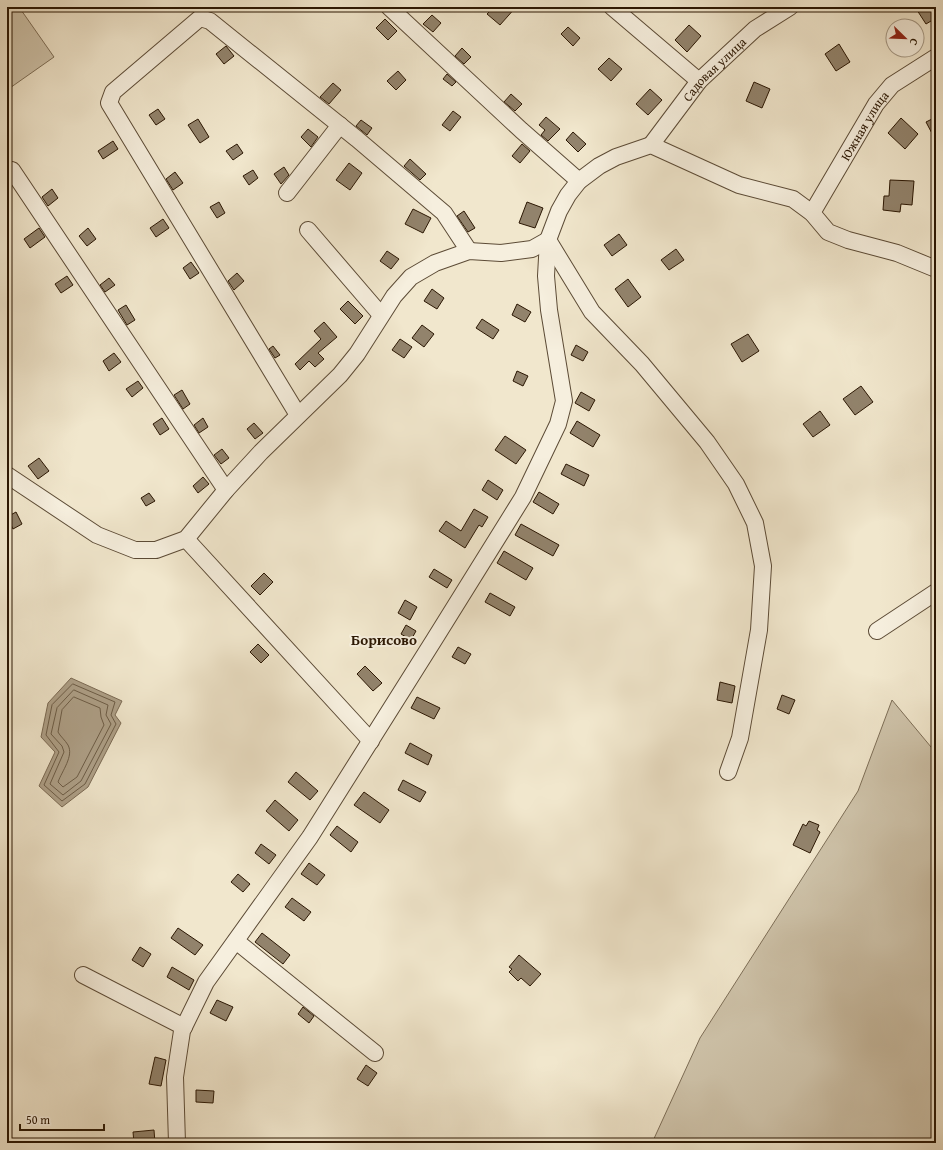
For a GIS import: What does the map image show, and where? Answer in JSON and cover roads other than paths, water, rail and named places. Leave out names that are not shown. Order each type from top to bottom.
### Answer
[{"type":"street","points":[[389,7],[521,130],[579,181]]},
{"type":"street","points":[[612,7],[698,81]]},
{"type":"street","name":"Садовая улица","points":[[651,145],[698,81],[755,29],[790,7]]},
{"type":"street","points":[[298,416],[109,103],[113,92],[200,18],[210,21],[340,125],[444,213],[469,251]]},
{"type":"street","name":"Южная улица","points":[[812,213],[876,104],[892,85],[936,57]]},
{"type":"street","points":[[287,192],[340,125]]},
{"type":"street","points":[[178,1143],[175,1077],[184,1027],[206,982],[310,837],[371,741],[523,497],[558,424],[564,401],[549,310],[546,276],[548,240],[562,206],[579,181],[598,166],[616,157],[651,145],[739,184],[793,199],[812,213],[828,232],[848,240],[897,253],[936,269]]},
{"type":"street","points":[[12,170],[226,490]]},
{"type":"street","points":[[308,230],[381,315]]},
{"type":"street","points":[[7,475],[98,535],[135,550],[156,550],[186,539],[226,490],[340,375],[357,354],[394,296],[411,277],[435,263],[469,251],[501,253],[532,249],[548,240]]},
{"type":"street","points":[[548,240],[592,312],[642,364],[707,442],[736,484],[755,523],[763,566],[758,630],[740,738],[728,772]]},
{"type":"street","points":[[186,539],[371,741]]},
{"type":"street","points":[[878,632],[936,592]]},
{"type":"street","points":[[236,941],[375,1053]]},
{"type":"street","points":[[83,975],[184,1027]]},
{"type":"water","points":[[71,678],[122,701],[115,715],[121,723],[88,787],[62,807],[39,786],[55,752],[41,737],[48,703]]},
{"type":"district","name":"Борисово","points":[[384,640]]}]
